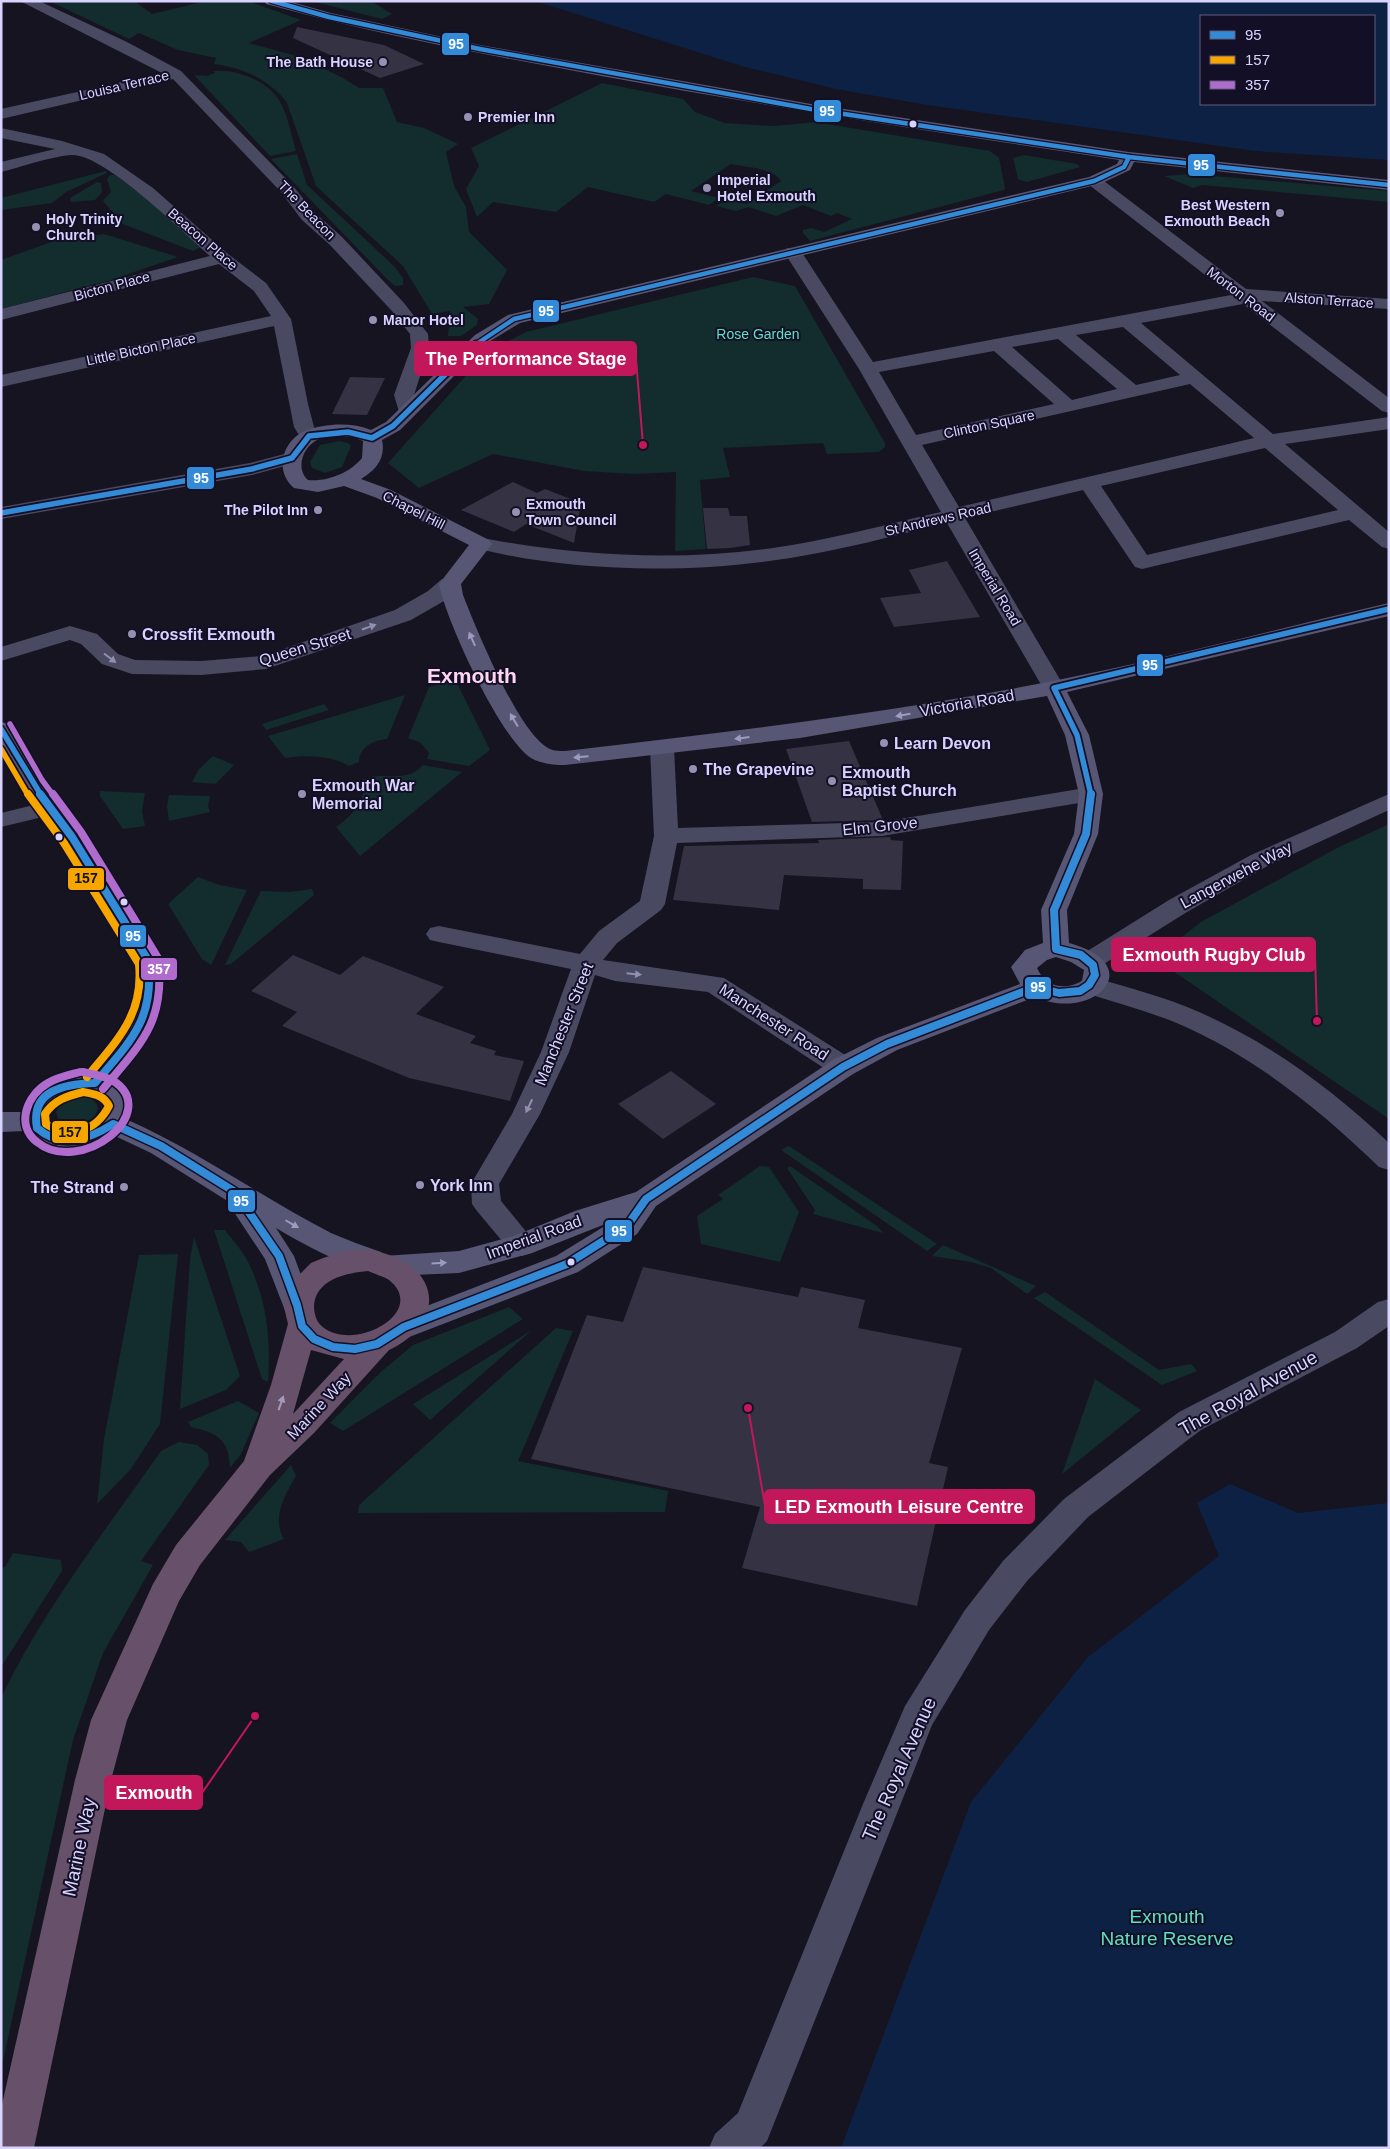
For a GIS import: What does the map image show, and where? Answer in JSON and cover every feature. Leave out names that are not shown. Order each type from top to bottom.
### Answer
[{"type":"highway","points":[[344,1262],[380,1263],[407,1276],[416,1292],[415,1310],[404,1327],[377,1344],[355,1349],[333,1347],[314,1339],[299,1316],[305,1286],[322,1271],[344,1262]]},
{"type":"highway","name":"Marine Way","points":[[259,1466],[287,1385],[299,1316]]},
{"type":"highway","name":"Marine Way","points":[[13,2148],[94,1780],[109,1720],[165,1594],[205,1533],[259,1466],[303,1424],[377,1344]]},
{"type":"street","name":"Louisa Terrace","points":[[27,1],[122,45],[176,74]]},
{"type":"street","points":[[271,1],[329,17],[480,49],[696,90],[936,129],[1129,156],[1389,185]]},
{"type":"street","name":"Louisa Terrace","points":[[1,114],[176,74]]},
{"type":"street","name":"The Beacon","points":[[176,74],[287,189],[308,216],[336,241],[398,307],[419,334],[420,348],[404,395],[407,411]]},
{"type":"street","name":"Beacon Place","points":[[1,133],[98,158],[118,170],[188,226],[222,258],[260,287],[282,319],[298,404],[304,427],[310,436]]},
{"type":"street","points":[[1,167],[72,150]]},
{"type":"street","points":[[372,438],[393,426],[481,339],[514,318],[1094,181],[1124,167],[1129,156]]},
{"type":"street","name":"Morton Road","points":[[1094,181],[1389,407]]},
{"type":"street","name":"Imperial Road","points":[[793,252],[868,369],[1054,688],[1077,735],[1091,794],[1086,834],[1054,910],[1056,949]]},
{"type":"street","name":"Bicton Place","points":[[1,315],[222,258]]},
{"type":"street","points":[[868,369],[1127,321],[1242,296]]},
{"type":"street","name":"Alston Terrace","points":[[1242,296],[1389,304]]},
{"type":"street","name":"Little Bicton Place","points":[[1,381],[282,319]]},
{"type":"street","points":[[1127,321],[1389,543]]},
{"type":"street","points":[[1062,332],[1132,392]]},
{"type":"street","name":"Clinton Square","points":[[998,345],[1069,407]]},
{"type":"street","name":"Clinton Square","points":[[910,442],[1193,378]]},
{"type":"street","name":"St Andrews Road","points":[[482,544],[534,554],[652,563],[716,560],[816,547],[1268,441],[1389,424]]},
{"type":"street","points":[[337,431],[356,431],[372,438],[375,449],[371,460],[361,471],[345,480],[314,486],[301,484],[293,476],[290,468],[292,458],[310,436],[337,431]]},
{"type":"street","points":[[1,513],[252,469],[292,458]]},
{"type":"street","name":"Chapel Hill","points":[[345,480],[384,494],[482,544]]},
{"type":"street","points":[[1089,484],[1142,563],[1352,513]]},
{"type":"street","points":[[450,584],[469,557],[482,544]]},
{"type":"street","name":"Victoria Road","points":[[450,584],[456,605],[492,684],[525,739],[540,753],[565,758],[662,748],[879,719],[1054,688],[1389,609]]},
{"type":"street","name":"Queen Street","points":[[1,654],[70,633],[89,638],[110,659],[132,667],[201,668],[266,662],[402,615],[436,596],[450,584]]},
{"type":"street","points":[[1,729],[34,786],[72,837],[148,960],[152,971],[150,1008],[138,1032],[95,1083]]},
{"type":"street","name":"Manchester Street","points":[[522,1245],[487,1204],[485,1184],[526,1114],[555,1052],[586,964],[608,936],[652,904],[666,836],[662,748]]},
{"type":"street","name":"Elm Grove","points":[[666,836],[882,829],[1091,794]]},
{"type":"street","name":"Langerwehe Way","points":[[1091,974],[1178,906],[1260,860],[1389,801]]},
{"type":"street","points":[[1,820],[50,808]]},
{"type":"street","name":"Manchester Road","points":[[438,934],[586,964],[615,972],[714,984],[843,1067]]},
{"type":"street","points":[[1091,974],[1080,993],[1064,995],[1047,992],[1036,987],[1026,977],[1024,967],[1032,956],[1041,951],[1071,950],[1091,974],[1190,1019],[1292,1076],[1322,1099],[1389,1160]]},
{"type":"street","name":"Imperial Road","points":[[113,1124],[143,1136],[161,1146],[235,1192],[322,1241],[380,1263],[459,1262],[522,1245],[585,1219],[646,1199],[843,1067],[887,1044],[1036,987]]},
{"type":"street","points":[[95,1083],[106,1086],[119,1099],[120,1107],[113,1124],[102,1133],[88,1139],[59,1141],[46,1137],[38,1130],[34,1121],[34,1112],[46,1095],[70,1084],[95,1083]]},
{"type":"street","points":[[1,1122],[34,1121]]},
{"type":"street","name":"Imperial Road","points":[[235,1192],[279,1256],[299,1316]]},
{"type":"street","name":"Imperial Road","points":[[404,1327],[567,1264],[627,1226],[646,1199]]},
{"type":"street","name":"The Royal Avenue","points":[[729,2148],[753,2127],[880,1804],[918,1718],[977,1620],[1015,1571],[1076,1508],[1190,1421],[1346,1340],[1389,1310]]},
{"type":"green space","points":[[49,1],[134,1],[152,14],[206,1],[248,1],[301,20],[249,43],[300,57],[359,88],[383,88],[397,122],[424,128],[458,144],[446,152],[454,186],[466,207],[469,232],[507,270],[489,304],[463,307],[478,319],[477,325],[461,336],[448,336],[450,311],[432,314],[403,266],[316,186],[287,103],[264,81],[235,68],[214,64],[216,58],[178,50],[139,33],[129,39]]},
{"type":"green space","points":[[311,1],[371,1],[392,14],[382,19]]},
{"type":"green space","points":[[214,71],[232,72],[250,77],[273,93],[285,112],[296,151],[270,156],[194,75],[207,76],[215,73]]},
{"type":"green space","points":[[602,83],[683,99],[695,112],[725,123],[774,126],[815,122],[990,151],[999,158],[1005,188],[1004,190],[810,241],[803,233],[803,230],[811,228],[824,232],[852,219],[837,213],[831,216],[803,205],[776,216],[749,207],[736,211],[716,206],[726,200],[746,204],[781,181],[772,173],[731,164],[691,191],[719,198],[709,205],[666,194],[654,202],[588,187],[556,212],[493,202],[477,217],[466,189],[479,166],[471,148]]},
{"type":"green space","points":[[297,154],[307,185],[395,267],[403,278],[403,285],[395,286],[388,280],[271,159]]},
{"type":"green space","points":[[1024,155],[1077,164],[1080,167],[1027,182],[1018,179],[1013,158]]},
{"type":"green space","points":[[106,171],[107,173],[66,192],[52,203],[1,210],[1,198]]},
{"type":"green space","points":[[1190,174],[1389,191],[1389,202],[1202,185],[1193,188],[1164,176]]},
{"type":"green space","points":[[110,175],[115,175],[168,214],[200,247],[193,251],[123,224],[103,201],[111,192],[107,179]]},
{"type":"green space","points":[[97,182],[101,183],[102,192],[95,200],[71,202],[70,198]]},
{"type":"green space","points":[[104,234],[178,257],[111,280],[1,309],[1,260],[54,241]]},
{"type":"green space","name":"Rose Garden","points":[[753,277],[795,286],[885,443],[885,447],[879,452],[827,454],[823,443],[723,448],[730,477],[700,480],[706,549],[675,551],[676,472],[633,474],[584,471],[493,454],[419,488],[388,463],[487,352],[526,332]]},
{"type":"green space","points":[[339,441],[348,443],[351,446],[342,467],[325,473],[312,468],[310,462],[320,445]]},
{"type":"green space","points":[[455,679],[490,750],[469,766],[427,759],[429,753],[421,743],[408,738],[429,687]]},
{"type":"green space","points":[[405,695],[387,739],[368,745],[364,748],[359,762],[349,766],[342,762],[318,757],[301,756],[285,758],[268,736]]},
{"type":"green space","points":[[324,704],[329,710],[266,730],[262,724]]},
{"type":"green space","points":[[213,756],[234,765],[215,784],[192,782],[199,769]]},
{"type":"green space","points":[[423,765],[462,772],[360,856],[336,827],[348,818],[361,801],[364,779],[379,776],[402,776],[417,771]]},
{"type":"green space","points":[[100,791],[145,793],[142,811],[145,826],[123,829],[100,796]]},
{"type":"green space","points":[[169,795],[210,796],[208,806],[210,812],[169,821],[167,806]]},
{"type":"green space","points":[[1389,824],[1389,1119],[1173,971],[1172,951],[1183,936],[1201,922],[1337,848]]},
{"type":"green space","points":[[198,877],[219,885],[247,890],[211,965],[202,959],[168,904]]},
{"type":"green space","points":[[312,889],[314,895],[231,964],[225,965],[261,891],[290,892]]},
{"type":"green space","points":[[75,1097],[93,1100],[98,1109],[91,1119],[75,1125],[58,1119],[56,1111],[62,1102]]},
{"type":"green space","points":[[789,1146],[937,1244],[927,1251],[781,1150]]},
{"type":"green space","points":[[760,1166],[769,1167],[799,1212],[780,1262],[701,1244],[697,1216],[723,1199],[718,1195]]},
{"type":"green space","points":[[790,1166],[877,1226],[883,1233],[813,1214],[815,1210],[787,1168]]},
{"type":"green space","points":[[214,1230],[225,1230],[236,1244],[246,1258],[259,1288],[268,1334],[268,1382],[262,1379]]},
{"type":"green space","points":[[194,1237],[240,1376],[226,1390],[180,1409],[190,1259]]},
{"type":"green space","points":[[943,1245],[1036,1286],[1027,1294],[991,1268],[971,1262],[932,1256]]},
{"type":"green space","points":[[178,1254],[160,1424],[131,1469],[97,1504],[104,1439],[139,1255]]},
{"type":"green space","points":[[1045,1292],[1159,1370],[1191,1364],[1197,1371],[1162,1385],[1034,1298]]},
{"type":"green space","points":[[509,1307],[523,1319],[343,1431],[330,1423],[382,1371],[413,1345]]},
{"type":"green space","points":[[556,1328],[573,1331],[518,1461],[668,1491],[665,1512],[358,1513],[359,1505]]},
{"type":"green space","points":[[532,1330],[430,1420],[413,1404]]},
{"type":"green space","points":[[1095,1379],[1141,1410],[1062,1474]]},
{"type":"green space","points":[[238,1401],[259,1413],[241,1454],[230,1468],[227,1450],[220,1439],[208,1432],[191,1427],[188,1422]]},
{"type":"green space","points":[[179,1442],[197,1445],[208,1454],[209,1465],[141,1561],[153,1565],[103,1653],[73,1740],[1,2070],[1,1698],[36,1634],[76,1571],[161,1451]]},
{"type":"green space","points":[[291,1465],[296,1476],[284,1499],[279,1515],[280,1531],[284,1539],[249,1552],[241,1542],[225,1540]]},
{"type":"green space","points":[[13,1553],[61,1560],[62,1571],[1,1667],[1,1568],[5,1567]]},
{"type":"water","points":[[535,1],[1389,1],[1389,160],[1255,151],[921,104],[836,89],[745,67]]},
{"type":"water","name":"Exmouth Nature Reserve","points":[[1230,1484],[1298,1513],[1389,1503],[1389,2148],[841,2148],[971,1802],[1088,1657],[1219,1556],[1197,1503]]},
{"type":"building","points":[[297,27],[384,45],[424,64],[380,78],[293,38]]},
{"type":"building","points":[[350,377],[385,378],[367,415],[332,414]]},
{"type":"building","name":"Exmouth Town Council","points":[[513,482],[537,493],[545,489],[581,503],[574,543],[526,524],[514,532],[461,510]]},
{"type":"building","points":[[703,508],[728,508],[730,516],[747,516],[750,545],[707,549]]},
{"type":"building","points":[[947,561],[980,617],[894,627],[880,598],[921,593],[909,570]]},
{"type":"building","name":"Exmouth Baptist Church","points":[[849,741],[883,820],[812,822],[786,749]]},
{"type":"building","points":[[890,837],[891,840],[903,841],[901,890],[863,889],[863,879],[784,875],[779,910],[673,900],[684,846],[819,843],[818,840]]},
{"type":"building","points":[[293,955],[340,975],[363,956],[444,987],[416,1014],[476,1036],[470,1043],[496,1051],[494,1055],[524,1061],[510,1101],[409,1078],[282,1026],[297,1012],[251,991]]},
{"type":"building","points":[[671,1071],[716,1104],[663,1139],[618,1104]]},
{"type":"building","points":[[643,1267],[798,1297],[801,1287],[865,1300],[858,1328],[962,1348],[929,1463],[948,1467],[917,1606],[742,1568],[760,1507],[531,1459],[587,1315],[623,1322]]},
{"type":"transit line","name":"95","points":[[272,1],[329,17],[480,49],[811,109],[1129,157],[1389,185]]},
{"type":"transit line","name":"95","points":[[1,513],[252,469],[292,458],[309,436],[348,432],[372,438],[393,426],[481,339],[514,319],[1094,181],[1124,167],[1129,157]]},
{"type":"transit line","name":"95","points":[[1,729],[34,786],[72,837],[148,960],[151,980],[145,1013],[138,1028],[119,1055],[95,1083],[62,1088],[51,1092],[43,1098],[37,1106],[35,1116],[37,1128],[45,1135],[64,1142],[85,1139],[113,1124],[161,1146],[235,1192],[279,1256],[297,1305],[302,1326],[314,1339],[333,1347],[355,1349],[377,1344],[404,1327],[567,1264],[627,1226],[646,1199],[843,1067],[887,1044],[1036,987],[1064,994],[1074,993],[1085,988],[1093,980],[1095,970],[1089,960],[1081,955],[1056,949],[1054,910],[1086,834],[1091,794],[1077,735],[1054,688],[1389,609]]},
{"type":"transit line","name":"357","points":[[10,724],[42,780],[81,832],[158,958],[161,979],[160,998],[156,1015],[139,1045],[103,1089]]},
{"type":"transit line","name":"157","points":[[1,749],[26,792],[64,843],[139,964],[141,981],[135,1012],[119,1038],[87,1077]]},
{"type":"transit line","name":"357","points":[[80,1072],[48,1082],[31,1099],[27,1107],[25,1123],[32,1139],[40,1145],[63,1153],[86,1150],[106,1141],[121,1126],[128,1110],[126,1094],[112,1080],[83,1072]]},
{"type":"transit line","name":"157","points":[[83,1092],[99,1096],[107,1102],[109,1106],[105,1114],[98,1121],[82,1131],[72,1133],[54,1129],[46,1124],[45,1114],[52,1105],[66,1097],[83,1092]]},
{"type":"place","name":"The Bath House","points":[[383,62]]},
{"type":"place","name":"Premier Inn","points":[[468,117]]},
{"type":"place","name":"Imperial Hotel Exmouth","points":[[707,188]]},
{"type":"place","name":"Best Western Exmouth Beach","points":[[1280,213]]},
{"type":"place","name":"Holy Trinity Church","points":[[36,227]]},
{"type":"place","name":"Manor Hotel","points":[[373,320]]},
{"type":"place","name":"The Performance Stage","points":[[643,445]]},
{"type":"place","name":"The Pilot Inn","points":[[318,510]]},
{"type":"place","name":"Exmouth Town Council","points":[[516,512]]},
{"type":"place","name":"Crossfit Exmouth","points":[[132,634]]},
{"type":"place","name":"Learn Devon","points":[[884,743]]},
{"type":"place","name":"The Grapevine","points":[[693,769]]},
{"type":"place","name":"Exmouth Baptist Church","points":[[832,781]]},
{"type":"place","name":"Exmouth War Memorial","points":[[302,794]]},
{"type":"place","name":"Exmouth Rugby Club","points":[[1317,1021]]},
{"type":"place","name":"York Inn","points":[[420,1185]]},
{"type":"place","name":"The Strand","points":[[124,1187]]},
{"type":"place","name":"LED Exmouth Leisure Centre","points":[[748,1408]]},
{"type":"place","name":"Exmouth","points":[[255,1716]]},
{"type":"district","name":"Exmouth","points":[[472,675]]}]
